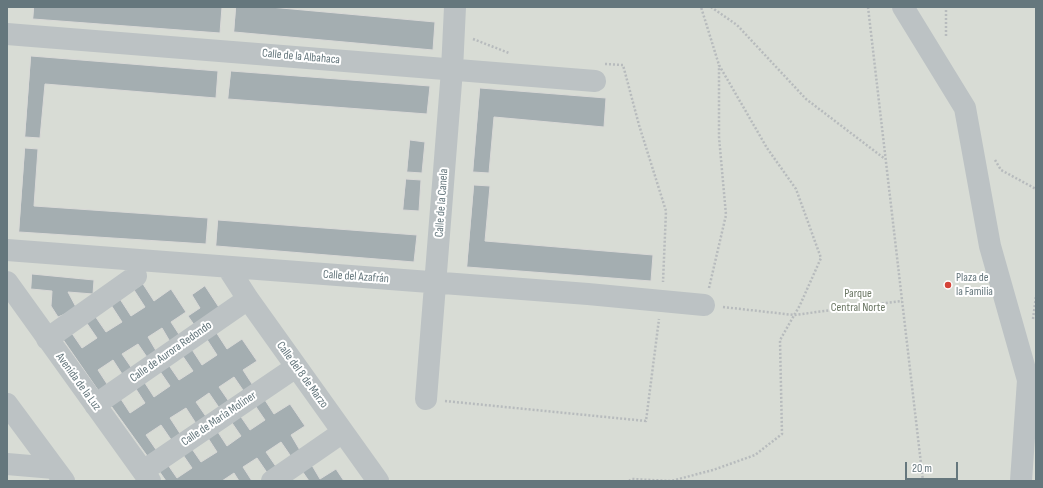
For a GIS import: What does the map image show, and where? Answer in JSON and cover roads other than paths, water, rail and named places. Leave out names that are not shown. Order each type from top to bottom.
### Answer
[{"type":"street","name":"Calle de la Canela","points":[[426,399],[452,70],[455,7]]},
{"type":"street","points":[[903,7],[966,108],[984,247],[1028,380],[1021,481]]},
{"type":"street","name":"Calle de la Albahaca","points":[[7,34],[452,70],[598,72]]},
{"type":"street","name":"Calle del Azafrán","points":[[7,250],[662,301],[704,306]]},
{"type":"street","name":"Calle del 8 de Marzo","points":[[228,268],[248,299],[378,481]]},
{"type":"street","points":[[47,339],[136,276]]},
{"type":"street","name":"Avenida de la Luz","points":[[7,282],[146,476]]},
{"type":"street","name":"Calle de Aurora Redondo","points":[[95,405],[248,299]]},
{"type":"street","name":"Calle de María Moliner","points":[[146,476],[296,367]]},
{"type":"street","points":[[7,404],[59,475]]},
{"type":"street","points":[[272,481],[343,432]]},
{"type":"street","points":[[7,464],[59,475]]},
{"type":"place","name":"Plaza de la Familia","points":[[948,285]]},
{"type":"park label","name":"Parque Central Norte","points":[[858,301]]}]
